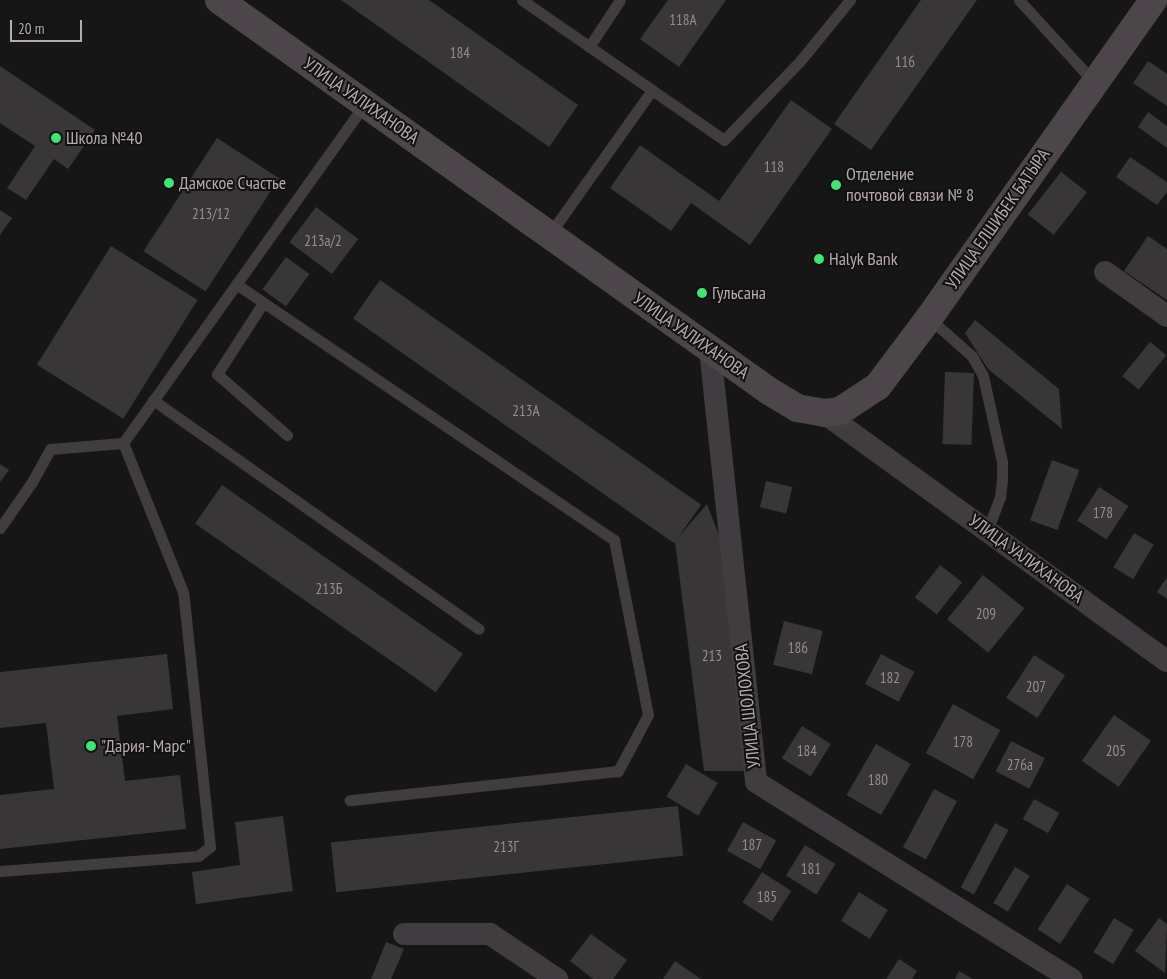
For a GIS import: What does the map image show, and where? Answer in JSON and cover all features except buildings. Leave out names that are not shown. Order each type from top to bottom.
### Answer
[{"type":"main road","name":"УЛИЦА УАЛИХАНОВА","points":[[219,0],[710,350],[797,408],[824,413]]},
{"type":"main road","name":"УЛИЦА ЕЛШИБЕК БАТЫРА","points":[[824,413],[840,412],[878,386],[929,318],[1153,0]]},
{"type":"street","points":[[1161,0],[1167,3]]},
{"type":"street","points":[[1105,272],[1167,316]]},
{"type":"street","name":"УЛИЦА ШОЛОХОВА","points":[[710,350],[756,782],[1071,979]]},
{"type":"street","name":"УЛИЦА УАЛИХАНОВА","points":[[824,413],[1167,661]]},
{"type":"street","points":[[404,934],[490,934],[557,979]]},
{"type":"lane","points":[[522,0],[724,140],[800,61],[850,0]]},
{"type":"lane","points":[[589,47],[620,0]]},
{"type":"lane","points":[[1019,0],[1094,82]]},
{"type":"lane","points":[[549,235],[652,90]]},
{"type":"lane","points":[[0,528],[32,482],[50,449],[123,442],[366,104]]},
{"type":"lane","points":[[236,284],[614,540],[648,715],[618,771],[350,800]]},
{"type":"lane","points":[[263,303],[217,374],[287,435]]},
{"type":"lane","points":[[929,318],[972,356],[983,376],[1002,462],[1000,497],[987,531]]},
{"type":"lane","points":[[153,400],[479,629]]},
{"type":"lane","points":[[0,871],[198,856],[210,847],[183,592],[123,442]]},
{"type":"place","name":"Школа №40","points":[[56,138]]},
{"type":"place","name":"Дамское Счастье","points":[[169,183]]},
{"type":"place","name":"Отделение почтовой связи № 8","points":[[836,185]]},
{"type":"place","name":"Halyk Bank","points":[[819,259]]},
{"type":"place","name":"Гульсана","points":[[702,293]]},
{"type":"place","name":"\"Дария- Марс\"","points":[[91,746]]}]
